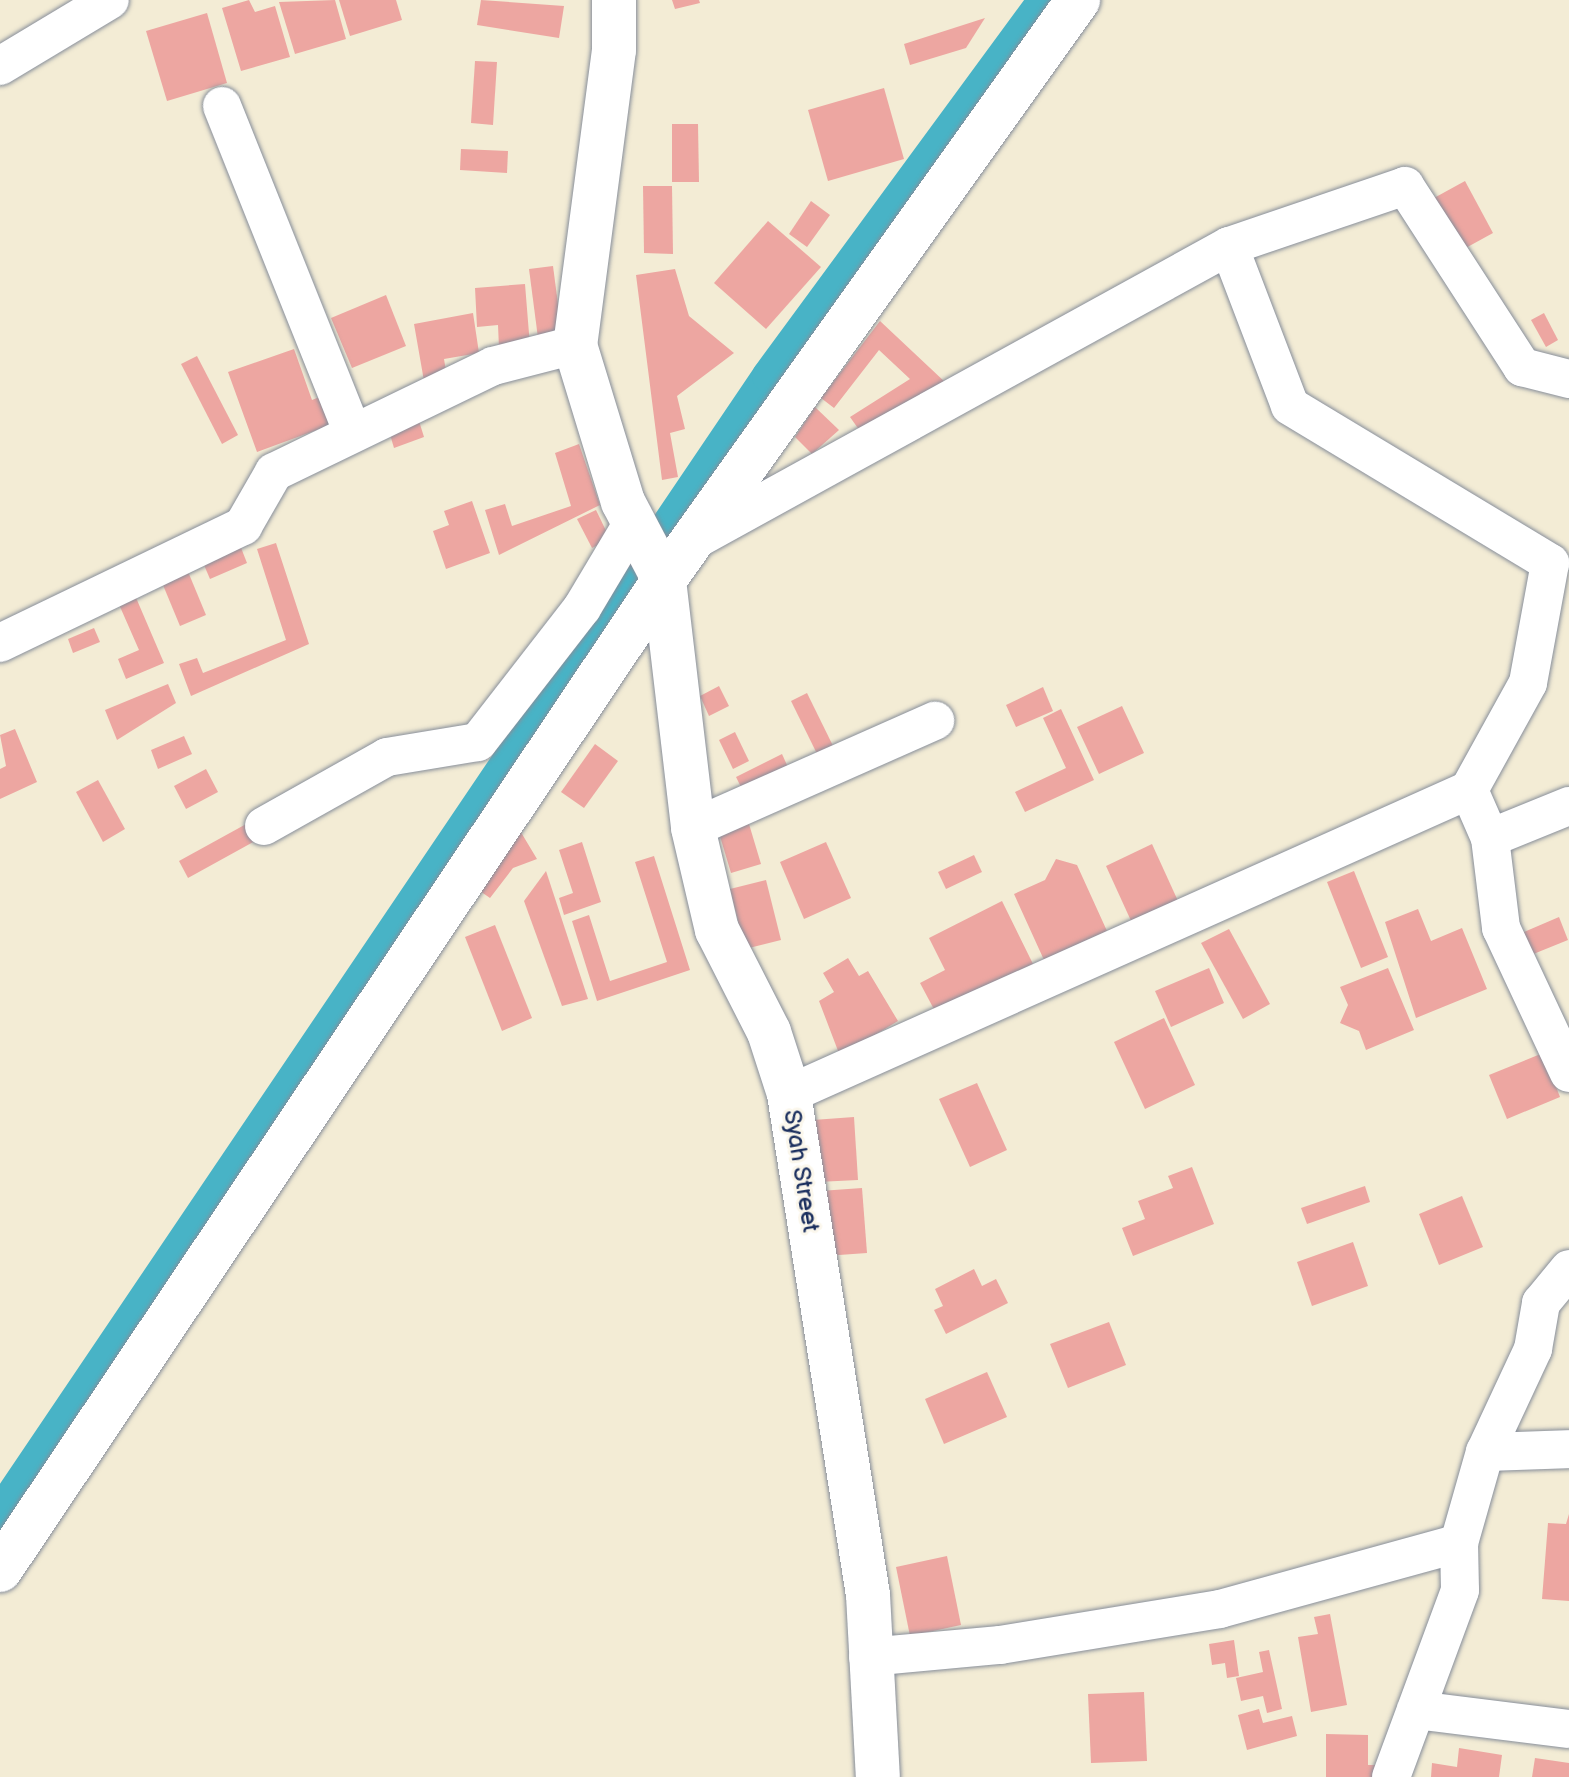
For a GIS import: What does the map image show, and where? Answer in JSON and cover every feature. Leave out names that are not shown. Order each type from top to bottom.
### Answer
[{"type":"street","points":[[0,66],[110,0]]},
{"type":"street","points":[[0,643],[243,526],[274,472],[493,366],[575,345],[614,50],[614,0]]},
{"type":"street","points":[[691,542],[1078,0]]},
{"type":"street","points":[[222,106],[353,433]]},
{"type":"street","points":[[264,826],[387,757],[478,742],[582,608],[648,553],[691,542],[1229,246],[1405,186],[1522,367],[1569,379]]},
{"type":"street","points":[[789,1094],[1469,790],[1528,683],[1550,563],[1290,406],[1229,246]]},
{"type":"street","name":"Syah Street","points":[[575,345],[648,553],[693,828],[717,930],[769,1032],[789,1094],[823,1340],[847,1444],[868,1595],[868,1657],[878,1777]]},
{"type":"street","points":[[0,1570],[648,553]]},
{"type":"street","points":[[693,828],[935,721]]},
{"type":"street","points":[[1469,790],[1490,838],[1501,928],[1569,1073]]},
{"type":"street","points":[[1490,838],[1569,806]]},
{"type":"street","points":[[1391,1777],[1460,1590],[1459,1543],[1485,1452],[1533,1349],[1541,1303],[1569,1269]]},
{"type":"street","points":[[1485,1452],[1569,1449]]},
{"type":"street","points":[[868,1657],[1000,1645],[1220,1609],[1459,1543]]},
{"type":"street","points":[[1416,1710],[1569,1729]]},
{"type":"building","points":[[249,0],[255,12],[275,6],[290,57],[241,71],[222,8]]},
{"type":"building","points":[[335,0],[346,39],[295,54],[279,2]]},
{"type":"building","points":[[339,0],[396,0],[402,20],[350,36]]},
{"type":"building","points":[[481,0],[564,6],[559,38],[477,25]]},
{"type":"building","points":[[672,0],[699,0],[700,3],[675,9]]},
{"type":"building","points":[[207,13],[227,83],[167,101],[146,31]]},
{"type":"building","points":[[985,18],[966,48],[910,65],[904,44]]},
{"type":"building","points":[[475,61],[497,62],[493,125],[471,123]]},
{"type":"building","points":[[884,88],[904,159],[828,181],[808,110]]},
{"type":"building","points":[[672,124],[698,124],[699,182],[672,182]]},
{"type":"building","points":[[461,149],[508,151],[507,173],[460,170]]},
{"type":"building","points":[[1465,181],[1493,233],[1462,250],[1434,198]]},
{"type":"building","points":[[643,186],[672,186],[673,254],[644,253]]},
{"type":"building","points":[[811,201],[830,215],[807,247],[789,234]]},
{"type":"building","points":[[768,221],[821,267],[766,329],[714,283]]},
{"type":"building","points":[[553,266],[562,335],[538,338],[529,269]]},
{"type":"building","points":[[675,269],[689,316],[734,353],[677,396],[685,429],[670,433],[678,477],[662,480],[636,275]]},
{"type":"building","points":[[525,284],[530,346],[499,348],[498,325],[477,327],[475,288]]},
{"type":"building","points":[[386,295],[406,346],[352,368],[331,318]]},
{"type":"building","points":[[473,313],[479,353],[444,359],[447,377],[424,381],[414,324]]},
{"type":"building","points":[[1544,313],[1558,340],[1546,347],[1531,320]]},
{"type":"building","points":[[880,321],[946,383],[862,434],[850,417],[910,379],[879,350],[834,408],[821,398]]},
{"type":"building","points":[[294,349],[312,400],[322,396],[333,424],[257,452],[228,372]]},
{"type":"building","points":[[197,356],[238,435],[222,444],[181,364]]},
{"type":"building","points":[[815,407],[839,430],[812,454],[795,437]]},
{"type":"building","points":[[419,421],[424,437],[394,448],[389,431]]},
{"type":"building","points":[[579,444],[600,505],[499,555],[485,510],[505,504],[512,526],[571,506],[555,453]]},
{"type":"building","points":[[472,501],[490,553],[446,569],[433,531],[449,525],[444,511]]},
{"type":"building","points":[[596,510],[610,539],[592,548],[577,519]]},
{"type":"building","points":[[236,535],[247,563],[210,579],[198,551]]},
{"type":"building","points":[[276,543],[309,644],[191,696],[179,664],[197,658],[203,673],[286,640],[257,549]]},
{"type":"building","points":[[184,562],[206,615],[180,626],[158,573]]},
{"type":"building","points":[[131,586],[164,663],[126,679],[118,659],[139,650],[114,593]]},
{"type":"building","points":[[94,628],[100,642],[73,653],[68,639]]},
{"type":"building","points":[[168,684],[176,703],[117,740],[105,710]]},
{"type":"building","points":[[719,686],[729,706],[709,716],[700,696]]},
{"type":"building","points":[[1043,687],[1053,711],[1016,727],[1006,705]]},
{"type":"building","points":[[807,693],[838,756],[822,764],[791,701]]},
{"type":"building","points":[[1122,706],[1144,753],[1099,774],[1077,727]]},
{"type":"building","points":[[1061,709],[1094,780],[1025,812],[1015,792],[1066,768],[1043,718]]},
{"type":"building","points":[[15,729],[37,782],[0,799],[0,769],[6,766],[0,735]]},
{"type":"building","points":[[735,732],[749,761],[733,769],[719,740]]},
{"type":"building","points":[[184,736],[192,754],[158,769],[151,750]]},
{"type":"building","points":[[595,744],[618,761],[584,808],[561,792]]},
{"type":"building","points":[[782,754],[792,776],[747,799],[736,777]]},
{"type":"building","points":[[206,769],[218,792],[186,809],[174,786]]},
{"type":"building","points":[[98,780],[125,829],[103,842],[76,792]]},
{"type":"building","points":[[248,823],[257,840],[188,878],[179,861]]},
{"type":"building","points":[[749,824],[761,864],[731,873],[719,833]]},
{"type":"building","points":[[519,829],[537,859],[513,868],[490,898],[477,889]]},
{"type":"building","points":[[582,842],[601,902],[564,915],[559,898],[573,893],[559,850]]},
{"type":"building","points":[[826,842],[851,898],[804,919],[780,862]]},
{"type":"building","points":[[1152,844],[1178,901],[1132,923],[1106,866]]},
{"type":"building","points":[[974,855],[982,872],[946,889],[938,872]]},
{"type":"building","points":[[654,856],[690,970],[597,1001],[572,921],[589,915],[610,981],[667,962],[635,862]]},
{"type":"building","points":[[1056,859],[1077,865],[1107,931],[1044,960],[1014,894],[1045,880]]},
{"type":"building","points":[[546,871],[588,999],[562,1006],[524,901]]},
{"type":"building","points":[[1354,871],[1388,957],[1361,968],[1327,882]]},
{"type":"building","points":[[766,880],[781,940],[745,949],[730,889]]},
{"type":"building","points":[[1002,901],[1034,966],[937,1015],[920,983],[945,970],[929,938]]},
{"type":"building","points":[[1418,909],[1431,941],[1462,928],[1487,989],[1416,1018],[1385,922]]},
{"type":"building","points":[[1559,917],[1568,940],[1526,957],[1517,935]]},
{"type":"building","points":[[495,925],[532,1018],[502,1031],[465,937]]},
{"type":"building","points":[[1229,929],[1270,1004],[1243,1019],[1201,943]]},
{"type":"building","points":[[848,958],[859,976],[868,971],[898,1021],[840,1056],[819,1001],[834,992],[823,973]]},
{"type":"building","points":[[1209,968],[1224,1003],[1171,1027],[1155,991]]},
{"type":"building","points":[[1388,968],[1414,1030],[1366,1050],[1359,1031],[1340,1023],[1348,1005],[1340,987]]},
{"type":"building","points":[[1164,1018],[1195,1085],[1145,1109],[1114,1042]]},
{"type":"building","points":[[1543,1053],[1560,1097],[1507,1119],[1489,1075]]},
{"type":"building","points":[[977,1083],[1007,1150],[970,1167],[939,1099]]},
{"type":"building","points":[[854,1117],[858,1180],[817,1182],[813,1120]]},
{"type":"building","points":[[1192,1167],[1214,1224],[1133,1256],[1122,1228],[1145,1219],[1138,1201],[1173,1188],[1168,1176]]},
{"type":"building","points":[[1365,1186],[1370,1202],[1307,1224],[1301,1208]]},
{"type":"building","points":[[862,1188],[867,1253],[825,1256],[820,1191]]},
{"type":"building","points":[[1462,1196],[1483,1247],[1439,1265],[1419,1214]]},
{"type":"building","points":[[1353,1242],[1368,1286],[1312,1306],[1297,1262]]},
{"type":"building","points":[[974,1269],[982,1286],[996,1279],[1008,1303],[946,1334],[934,1310],[943,1306],[935,1289]]},
{"type":"building","points":[[1109,1322],[1126,1365],[1068,1388],[1050,1344]]},
{"type":"building","points":[[987,1372],[1007,1417],[944,1444],[925,1399]]},
{"type":"building","points":[[1569,1514],[1569,1601],[1542,1599],[1548,1523],[1566,1524]]},
{"type":"building","points":[[947,1556],[961,1625],[910,1636],[896,1567]]},
{"type":"building","points":[[1330,1614],[1347,1705],[1311,1712],[1298,1637],[1318,1634],[1314,1617]]},
{"type":"building","points":[[1234,1640],[1239,1676],[1227,1678],[1225,1663],[1212,1665],[1209,1644]]},
{"type":"building","points":[[1269,1650],[1282,1709],[1267,1713],[1263,1696],[1241,1701],[1236,1678],[1263,1672],[1259,1652]]},
{"type":"building","points":[[1144,1692],[1147,1761],[1091,1763],[1088,1694]]},
{"type":"building","points":[[1259,1709],[1263,1723],[1292,1716],[1297,1736],[1247,1750],[1238,1715]]},
{"type":"building","points":[[1326,1734],[1368,1735],[1368,1765],[1377,1765],[1372,1777],[1326,1777]]},
{"type":"building","points":[[1459,1748],[1502,1755],[1499,1777],[1431,1777],[1432,1763],[1457,1767]]},
{"type":"building","points":[[1535,1758],[1569,1763],[1569,1777],[1532,1777]]},
{"type":"waterway","points":[[0,1514],[769,376],[1045,0]]}]
